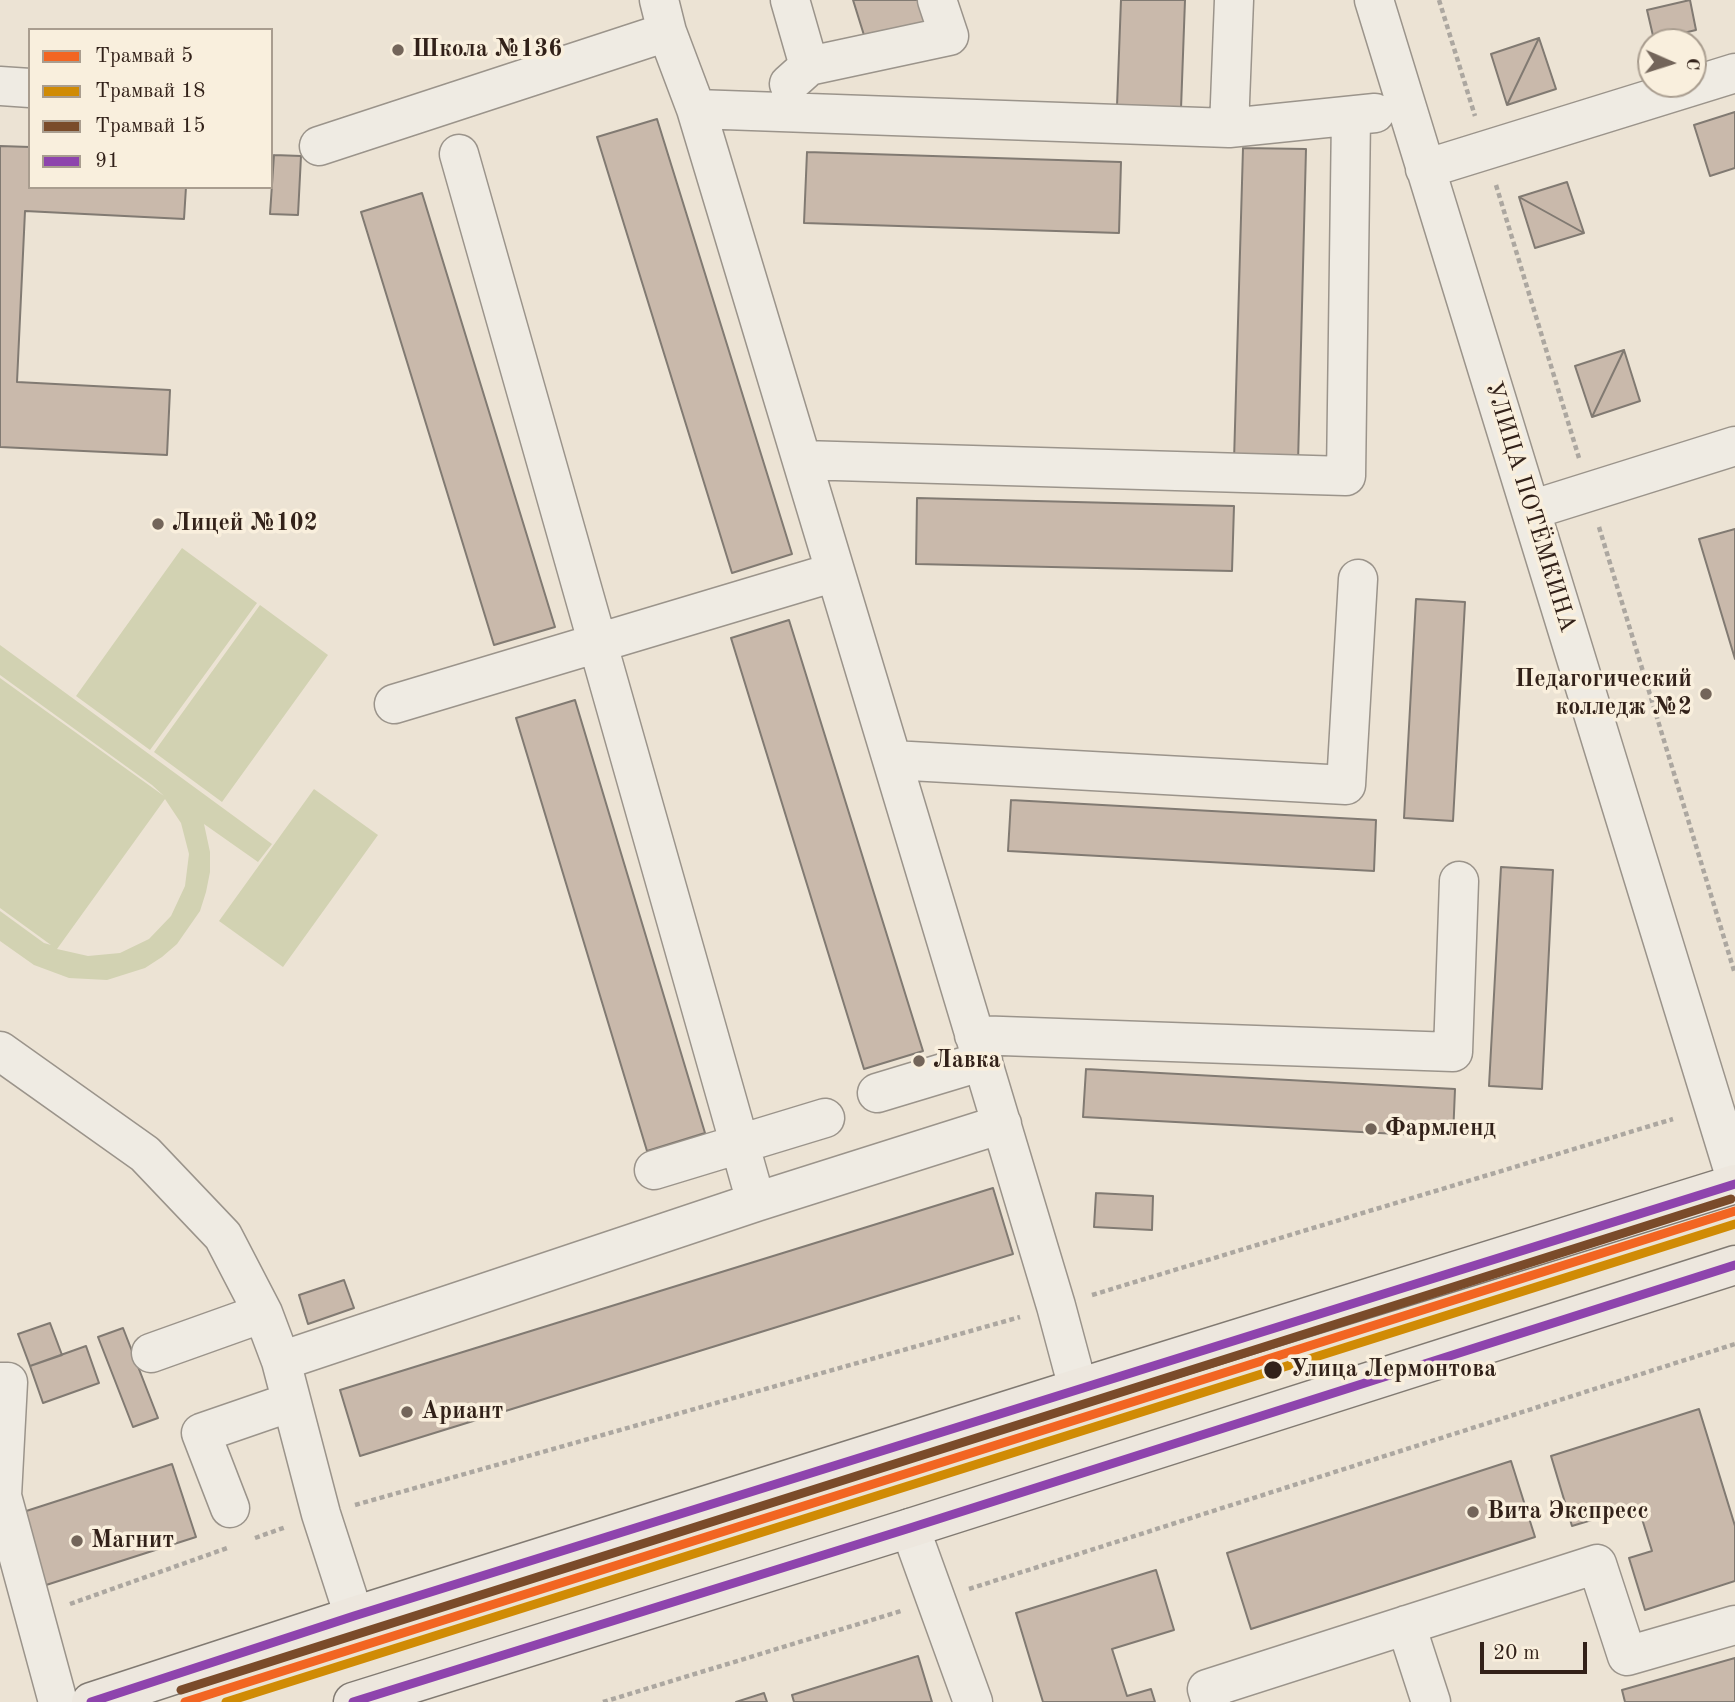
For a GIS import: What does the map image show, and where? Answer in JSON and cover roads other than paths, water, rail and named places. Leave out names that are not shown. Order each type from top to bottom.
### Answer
[{"type":"main road","points":[[91,1702],[354,1616],[1735,1184]]},
{"type":"main road","points":[[353,1702],[1735,1265]]},
{"type":"street","points":[[790,0],[809,66]]},
{"type":"street","points":[[758,111],[809,66],[949,37],[937,0]]},
{"type":"street","points":[[1229,128],[1234,0]]},
{"type":"street","name":"УЛИЦА ПОТЁМКИНА","points":[[1374,0],[1735,1176]]},
{"type":"street","points":[[319,146],[663,16],[696,109],[1002,1124],[1078,1388]]},
{"type":"street","points":[[1425,169],[1735,73]]},
{"type":"street","points":[[0,86],[28,88]]},
{"type":"street","points":[[696,109],[1229,128],[1407,109]]},
{"type":"street","points":[[802,460],[1346,476],[1351,117]]},
{"type":"street","points":[[459,154],[756,1202]]},
{"type":"street","points":[[1531,510],[1735,446]]},
{"type":"street","points":[[394,704],[835,572]]},
{"type":"street","points":[[892,760],[1346,785],[1358,579]]},
{"type":"street","points":[[877,1093],[979,1048],[1453,1052],[1459,881]]},
{"type":"street","points":[[0,1051],[145,1154],[223,1236],[263,1314],[281,1361],[321,1514],[354,1616]]},
{"type":"street","points":[[654,1170],[825,1118]]},
{"type":"street","points":[[281,1361],[756,1202],[1002,1124]]},
{"type":"street","points":[[151,1353],[263,1314]]},
{"type":"street","points":[[0,1382],[8,1382],[1,1496],[58,1702]]},
{"type":"street","points":[[237,1525],[201,1433],[291,1402]]},
{"type":"street","points":[[910,1528],[973,1702]]},
{"type":"street","points":[[1211,1702],[1207,1689],[1597,1564],[1627,1656],[1735,1625]]},
{"type":"street","points":[[1406,1625],[1432,1702]]},
{"type":"tram line","name":"15","points":[[181,1690],[1731,1199]]},
{"type":"tram line","name":"5","points":[[185,1702],[1735,1211]]},
{"type":"tram line","name":"18","points":[[226,1702],[1735,1224]]},
{"type":"place","name":"Школа №136","points":[[398,50]]},
{"type":"place","name":"Лицей №102","points":[[158,524]]},
{"type":"place","name":"Педагогический колледж №2","points":[[1706,694]]},
{"type":"place","name":"Лавка","points":[[919,1061]]},
{"type":"place","name":"Фармленд","points":[[1371,1129]]},
{"type":"place","name":"Улица Лермонтова","points":[[1273,1370]]},
{"type":"place","name":"Ариант","points":[[407,1412]]},
{"type":"place","name":"Вита Экспресс","points":[[1473,1512]]},
{"type":"place","name":"Магнит","points":[[77,1541]]}]
